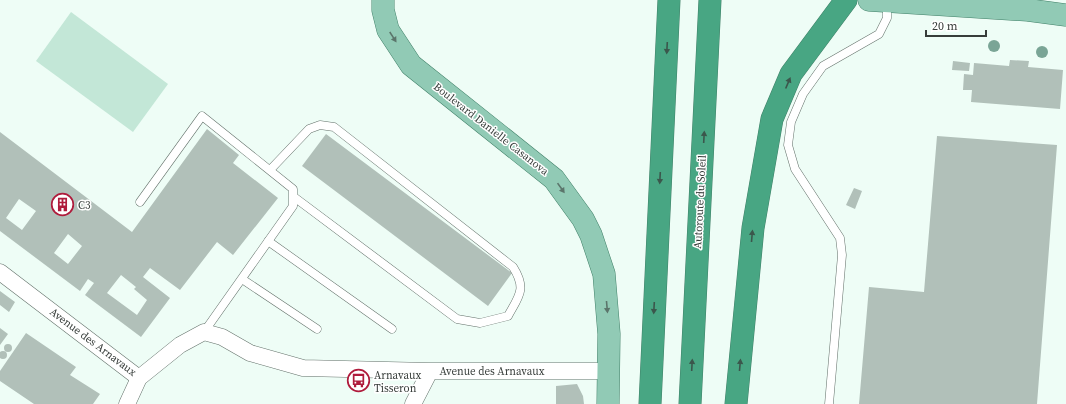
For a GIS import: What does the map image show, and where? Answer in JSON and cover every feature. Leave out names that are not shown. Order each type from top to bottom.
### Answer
[{"type":"highway","points":[[736,404],[753,228],[772,119],[791,74],[846,0]]},
{"type":"highway","points":[[650,404],[669,4]]},
{"type":"highway","name":"Autoroute du Soleil","points":[[690,404],[709,6]]},
{"type":"main road","name":"Boulevard Danielle Casanova","points":[[383,0],[383,10],[388,30],[411,65],[554,179],[583,219],[591,235],[604,274],[609,334],[608,404]]},
{"type":"main road","points":[[982,0],[1028,10]]},
{"type":"main road","points":[[878,1],[1028,10],[1066,15]]},
{"type":"street","name":"Avenue des Arnavaux","points":[[0,272],[139,378],[180,345],[204,332],[222,337],[250,353],[303,368],[430,371],[609,371]]},
{"type":"street","points":[[412,404],[430,371]]},
{"type":"street","points":[[127,404],[139,378]]},
{"type":"lane","points":[[829,404],[842,255],[840,238],[795,169],[788,145],[791,122],[803,94],[823,66],[879,34],[887,18],[878,1]]},
{"type":"lane","points":[[140,202],[202,116],[293,189],[293,206],[204,332]]},
{"type":"lane","points":[[270,170],[309,129],[320,125],[334,127],[513,267],[519,277],[521,291],[508,316],[480,322],[457,319],[294,197]]},
{"type":"lane","points":[[268,241],[392,329]]},
{"type":"lane","points":[[242,279],[317,329]]},
{"type":"green space","points":[[71,12],[168,84],[133,132],[36,61]]},
{"type":"building","points":[[1010,60],[1029,61],[1028,67],[1063,70],[1060,109],[971,102],[972,90],[963,90],[964,74],[973,75],[974,63],[1009,66]]},
{"type":"building","points":[[953,61],[970,63],[969,71],[952,70]]},
{"type":"building","points":[[207,129],[239,155],[233,163],[278,198],[233,255],[217,242],[180,290],[150,268],[143,277],[170,298],[141,337],[85,295],[94,283],[88,279],[80,291],[0,231],[0,132],[132,232]],"holes":[[[19,199],[36,211],[22,230],[6,218]],[[68,234],[82,246],[68,264],[54,253]],[[121,275],[136,287],[134,289],[147,300],[137,315],[107,293]]]},
{"type":"building","points":[[326,134],[512,273],[488,306],[302,166]]},
{"type":"building","points":[[937,136],[1057,145],[1037,404],[859,404],[869,287],[924,292]]},
{"type":"building","points":[[854,188],[862,191],[855,209],[846,205]]},
{"type":"building","points":[[0,291],[15,302],[9,312],[0,305]]},
{"type":"building","points":[[0,328],[8,334],[0,345]]},
{"type":"building","points":[[26,333],[76,367],[70,375],[100,394],[93,404],[34,404],[0,381],[0,371]]},
{"type":"building","points":[[8,344],[11,345],[11,351],[8,352],[5,351],[4,348],[5,345]]},
{"type":"building","points":[[1,351],[5,351],[7,355],[5,359],[1,359],[-1,357],[-1,353]]},
{"type":"building","points":[[577,384],[583,396],[584,404],[556,404],[556,386]]},
{"type":"place","name":"C3","points":[[62,205]]},
{"type":"place","name":"Arnavaux Tisseron","points":[[358,381]]}]
